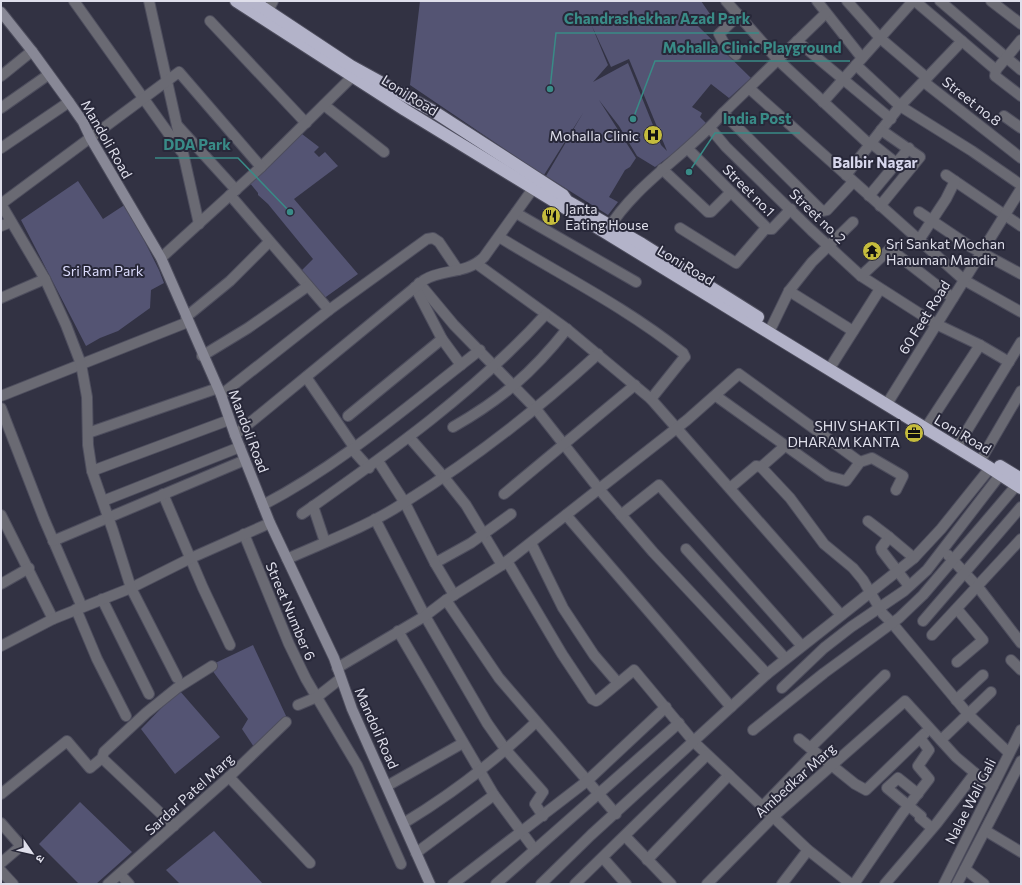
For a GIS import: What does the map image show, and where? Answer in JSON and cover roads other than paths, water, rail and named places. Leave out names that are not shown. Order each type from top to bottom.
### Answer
[{"type":"highway","name":"Loni Road","points":[[236,1],[356,74],[433,111],[536,184],[563,195],[567,201],[608,229],[1000,475],[1020,483]]},
{"type":"highway","name":"Loni Road","points":[[253,1],[270,6],[356,74]]},
{"type":"highway","name":"Loni Road","points":[[608,229],[721,292],[772,326],[983,456],[1020,483]]},
{"type":"street","points":[[74,1],[183,155]]},
{"type":"street","points":[[149,1],[168,80],[199,224]]},
{"type":"street","points":[[726,1],[740,15],[778,60],[870,144],[907,172]]},
{"type":"street","points":[[817,1],[859,62],[900,106],[972,150],[1021,185]]},
{"type":"street","name":"Street no.8","points":[[847,1],[880,38],[925,80],[1021,158]]},
{"type":"street","points":[[824,102],[914,1],[996,70]]},
{"type":"street","points":[[940,1],[1006,59],[1021,70]]},
{"type":"street","points":[[991,1],[1021,24]]},
{"type":"street","name":"Mandoli Road","points":[[1,12],[32,51],[83,122],[91,139],[161,258],[202,356],[219,392],[228,420],[270,523],[288,559],[337,668],[340,679],[404,823],[427,883]]},
{"type":"street","points":[[608,229],[632,199],[662,169],[688,149],[826,13]]},
{"type":"street","points":[[736,55],[725,45],[719,34],[740,15]]},
{"type":"street","points":[[210,21],[306,123]]},
{"type":"street","points":[[1021,40],[996,70],[995,76],[1021,96]]},
{"type":"street","points":[[797,41],[891,119]]},
{"type":"street","points":[[723,113],[822,211],[827,210],[850,178],[870,144],[900,106],[962,41]]},
{"type":"street","points":[[1,76],[32,51]]},
{"type":"street","points":[[177,678],[130,588],[109,518],[92,471],[88,433],[87,397],[81,364],[66,325],[45,279],[6,224],[1,204],[144,100],[178,72],[181,73],[262,167]]},
{"type":"street","points":[[161,258],[262,167],[356,74]]},
{"type":"street","points":[[1,108],[48,75]]},
{"type":"street","points":[[750,89],[964,280],[1021,312]]},
{"type":"street","points":[[1,148],[68,102]]},
{"type":"street","points":[[324,105],[384,152]]},
{"type":"street","points":[[1004,116],[1021,128]]},
{"type":"street","points":[[177,124],[233,193],[269,242],[329,310]]},
{"type":"street","name":"Street no. 2","points":[[710,128],[726,147],[861,276],[936,324],[980,345],[1009,362]]},
{"type":"street","points":[[880,206],[920,157],[882,130]]},
{"type":"street","points":[[869,196],[909,148]]},
{"type":"street","name":"Street no.1","points":[[688,149],[766,228],[770,230],[772,229],[790,209]]},
{"type":"street","points":[[662,169],[708,212],[711,212],[730,192]]},
{"type":"street","points":[[946,175],[1021,226]]},
{"type":"street","points":[[919,240],[932,221],[955,181]]},
{"type":"street","points":[[235,435],[428,277],[477,264],[499,237],[536,184]]},
{"type":"street","name":"60 Feet Road","points":[[890,399],[1004,215],[1018,199],[1021,189]]},
{"type":"street","points":[[919,212],[981,253],[1021,274]]},
{"type":"street","points":[[516,213],[636,282]]},
{"type":"street","points":[[772,326],[789,291],[828,245],[853,222]]},
{"type":"street","points":[[680,228],[736,263],[766,228]]},
{"type":"street","points":[[499,237],[589,289],[683,353],[685,357],[651,399]]},
{"type":"street","points":[[88,433],[219,392],[427,239],[433,238],[439,242],[458,270]]},
{"type":"street","points":[[1,396],[187,319],[230,281],[269,242]]},
{"type":"street","points":[[861,276],[890,249],[953,298]]},
{"type":"street","points":[[477,264],[567,329],[651,399],[841,615]]},
{"type":"street","points":[[1,298],[45,279]]},
{"type":"street","points":[[417,285],[442,339],[461,365]]},
{"type":"street","points":[[417,285],[536,409],[564,446],[621,515],[767,674]]},
{"type":"street","points":[[202,356],[248,328],[308,286]]},
{"type":"street","points":[[833,363],[880,289]]},
{"type":"street","points":[[789,291],[853,331]]},
{"type":"street","points":[[302,514],[369,468],[409,437],[495,366],[546,314]]},
{"type":"street","points":[[453,427],[514,387],[537,364],[567,329]]},
{"type":"street","points":[[348,416],[442,339]]},
{"type":"street","points":[[960,442],[1021,342]]},
{"type":"street","points":[[929,423],[980,345]]},
{"type":"street","points":[[263,505],[291,491],[353,448],[480,350]]},
{"type":"street","points":[[288,559],[375,519],[405,503],[474,456],[536,409],[598,354]]},
{"type":"street","points":[[337,668],[424,616],[505,563],[677,428],[716,396],[738,375],[743,375],[860,462]]},
{"type":"street","points":[[306,377],[353,448],[369,468]]},
{"type":"street","points":[[504,494],[564,446],[635,385]]},
{"type":"street","points":[[983,456],[1021,391]]},
{"type":"street","points":[[716,396],[828,476],[843,481],[847,480],[860,462],[872,458],[902,475],[896,490]]},
{"type":"street","points":[[1,408],[54,541],[97,659],[126,716]]},
{"type":"street","points":[[92,471],[228,420]]},
{"type":"street","points":[[409,437],[444,476],[477,521],[483,536],[505,563],[592,699],[596,701],[598,700],[634,670],[694,742],[707,755],[808,850],[851,884]]},
{"type":"street","points":[[761,467],[785,446]]},
{"type":"street","points":[[103,501],[240,447]]},
{"type":"street","points":[[54,541],[245,460]]},
{"type":"street","points":[[378,461],[405,503],[435,563],[450,598],[499,678],[598,795],[616,814]]},
{"type":"street","points":[[730,488],[756,466],[761,467],[790,498],[824,544],[853,568],[879,608],[968,714],[1010,754]]},
{"type":"street","points":[[541,884],[767,674],[801,645],[914,558],[990,468]]},
{"type":"street","points":[[782,688],[824,648],[909,586],[927,570],[1000,475]]},
{"type":"street","points":[[753,730],[824,673],[892,622],[900,618],[923,595],[1020,483]]},
{"type":"street","points":[[621,515],[659,485],[801,645]]},
{"type":"street","points":[[163,494],[230,645]]},
{"type":"street","points":[[313,506],[325,542]]},
{"type":"street","points":[[923,621],[1021,507]]},
{"type":"street","points":[[435,563],[483,536],[511,514]]},
{"type":"street","points":[[566,515],[730,707]]},
{"type":"street","points":[[1,517],[29,568],[53,619]]},
{"type":"street","points":[[375,519],[424,616],[487,722],[506,750],[543,792],[535,804],[543,816]]},
{"type":"street","points":[[868,521],[914,558]]},
{"type":"street","points":[[1,646],[53,619],[130,588],[191,558],[270,523]]},
{"type":"street","name":"Street Number 6","points":[[244,534],[289,644],[306,679],[357,765],[401,864]]},
{"type":"street","points":[[889,537],[881,550],[909,586]]},
{"type":"street","points":[[932,538],[978,587],[1021,643]]},
{"type":"street","points":[[932,635],[1021,539]]},
{"type":"street","points":[[531,543],[563,608],[594,656],[618,683]]},
{"type":"street","points":[[686,549],[786,658]]},
{"type":"street","points":[[1,584],[29,568]]},
{"type":"street","points":[[102,599],[149,694]]},
{"type":"street","points":[[957,609],[983,640],[957,662]]},
{"type":"street","points":[[398,631],[494,795],[535,850]]},
{"type":"street","points":[[1011,660],[1021,670]]},
{"type":"street","points":[[1,794],[67,742],[90,768],[102,758],[104,752],[146,713],[177,688],[212,666]]},
{"type":"street","points":[[762,806],[885,674]]},
{"type":"street","points":[[956,700],[983,675]]},
{"type":"street","points":[[298,705],[317,696],[340,679]]},
{"type":"street","points":[[941,740],[991,692]]},
{"type":"street","name":"Ambedkar Marg","points":[[707,884],[773,818],[831,765],[906,702],[930,727]]},
{"type":"street","points":[[453,884],[587,781],[666,707]]},
{"type":"street","name":"Sardar Patel Marg","points":[[108,884],[229,777],[286,722]]},
{"type":"street","points":[[404,823],[443,800],[506,750],[536,722]]},
{"type":"street","points":[[496,884],[679,723]]},
{"type":"street","points":[[800,739],[861,789],[866,790],[930,727],[956,757],[993,786]]},
{"type":"street","name":"Nalae Wali Gali","points":[[944,884],[1021,730]]},
{"type":"street","points":[[854,884],[908,806],[930,778],[918,766],[929,750],[920,738]]},
{"type":"street","points":[[387,786],[463,743]]},
{"type":"street","points":[[575,884],[707,755]]},
{"type":"street","points":[[102,758],[174,826]]},
{"type":"street","points":[[957,884],[986,831],[1021,761]]},
{"type":"street","points":[[886,884],[975,773]]},
{"type":"street","points":[[647,860],[729,775]]},
{"type":"street","points":[[229,777],[310,863]]},
{"type":"street","points":[[918,794],[898,778],[887,788],[921,816],[920,818],[932,828]]},
{"type":"street","points":[[416,853],[494,795]]},
{"type":"street","points":[[1,823],[21,846],[1,863]]},
{"type":"street","points":[[986,831],[1020,848]]},
{"type":"street","points":[[625,836],[671,884]]},
{"type":"street","points":[[782,884],[808,850]]},
{"type":"street","points":[[603,858],[626,884]]},
{"type":"street","points":[[965,869],[984,884]]},
{"type":"street","points":[[1,871],[13,884]]},
{"type":"street","points":[[120,874],[129,884]]},
{"type":"place","name":"Chandrashekhar Azad Park","points":[[550,89]]},
{"type":"place","name":"Mohalla Clinic Playground","points":[[633,119]]},
{"type":"place","name":"Mohalla Clinic","points":[[653,135]]},
{"type":"place","name":"India Post","points":[[689,172]]},
{"type":"place","name":"DDA Park","points":[[290,212]]},
{"type":"place","name":"Janta Eating House","points":[[551,216]]},
{"type":"place","name":"Sri Sankat Mochan Hanuman Mandir","points":[[872,251]]},
{"type":"place","name":"SHIV SHAKTI DHARAM KANTA","points":[[914,433]]},
{"type":"district","name":"Balbir Nagar","points":[[875,162]]},
{"type":"park label","name":"Sri Ram Park","points":[[103,270]]}]
